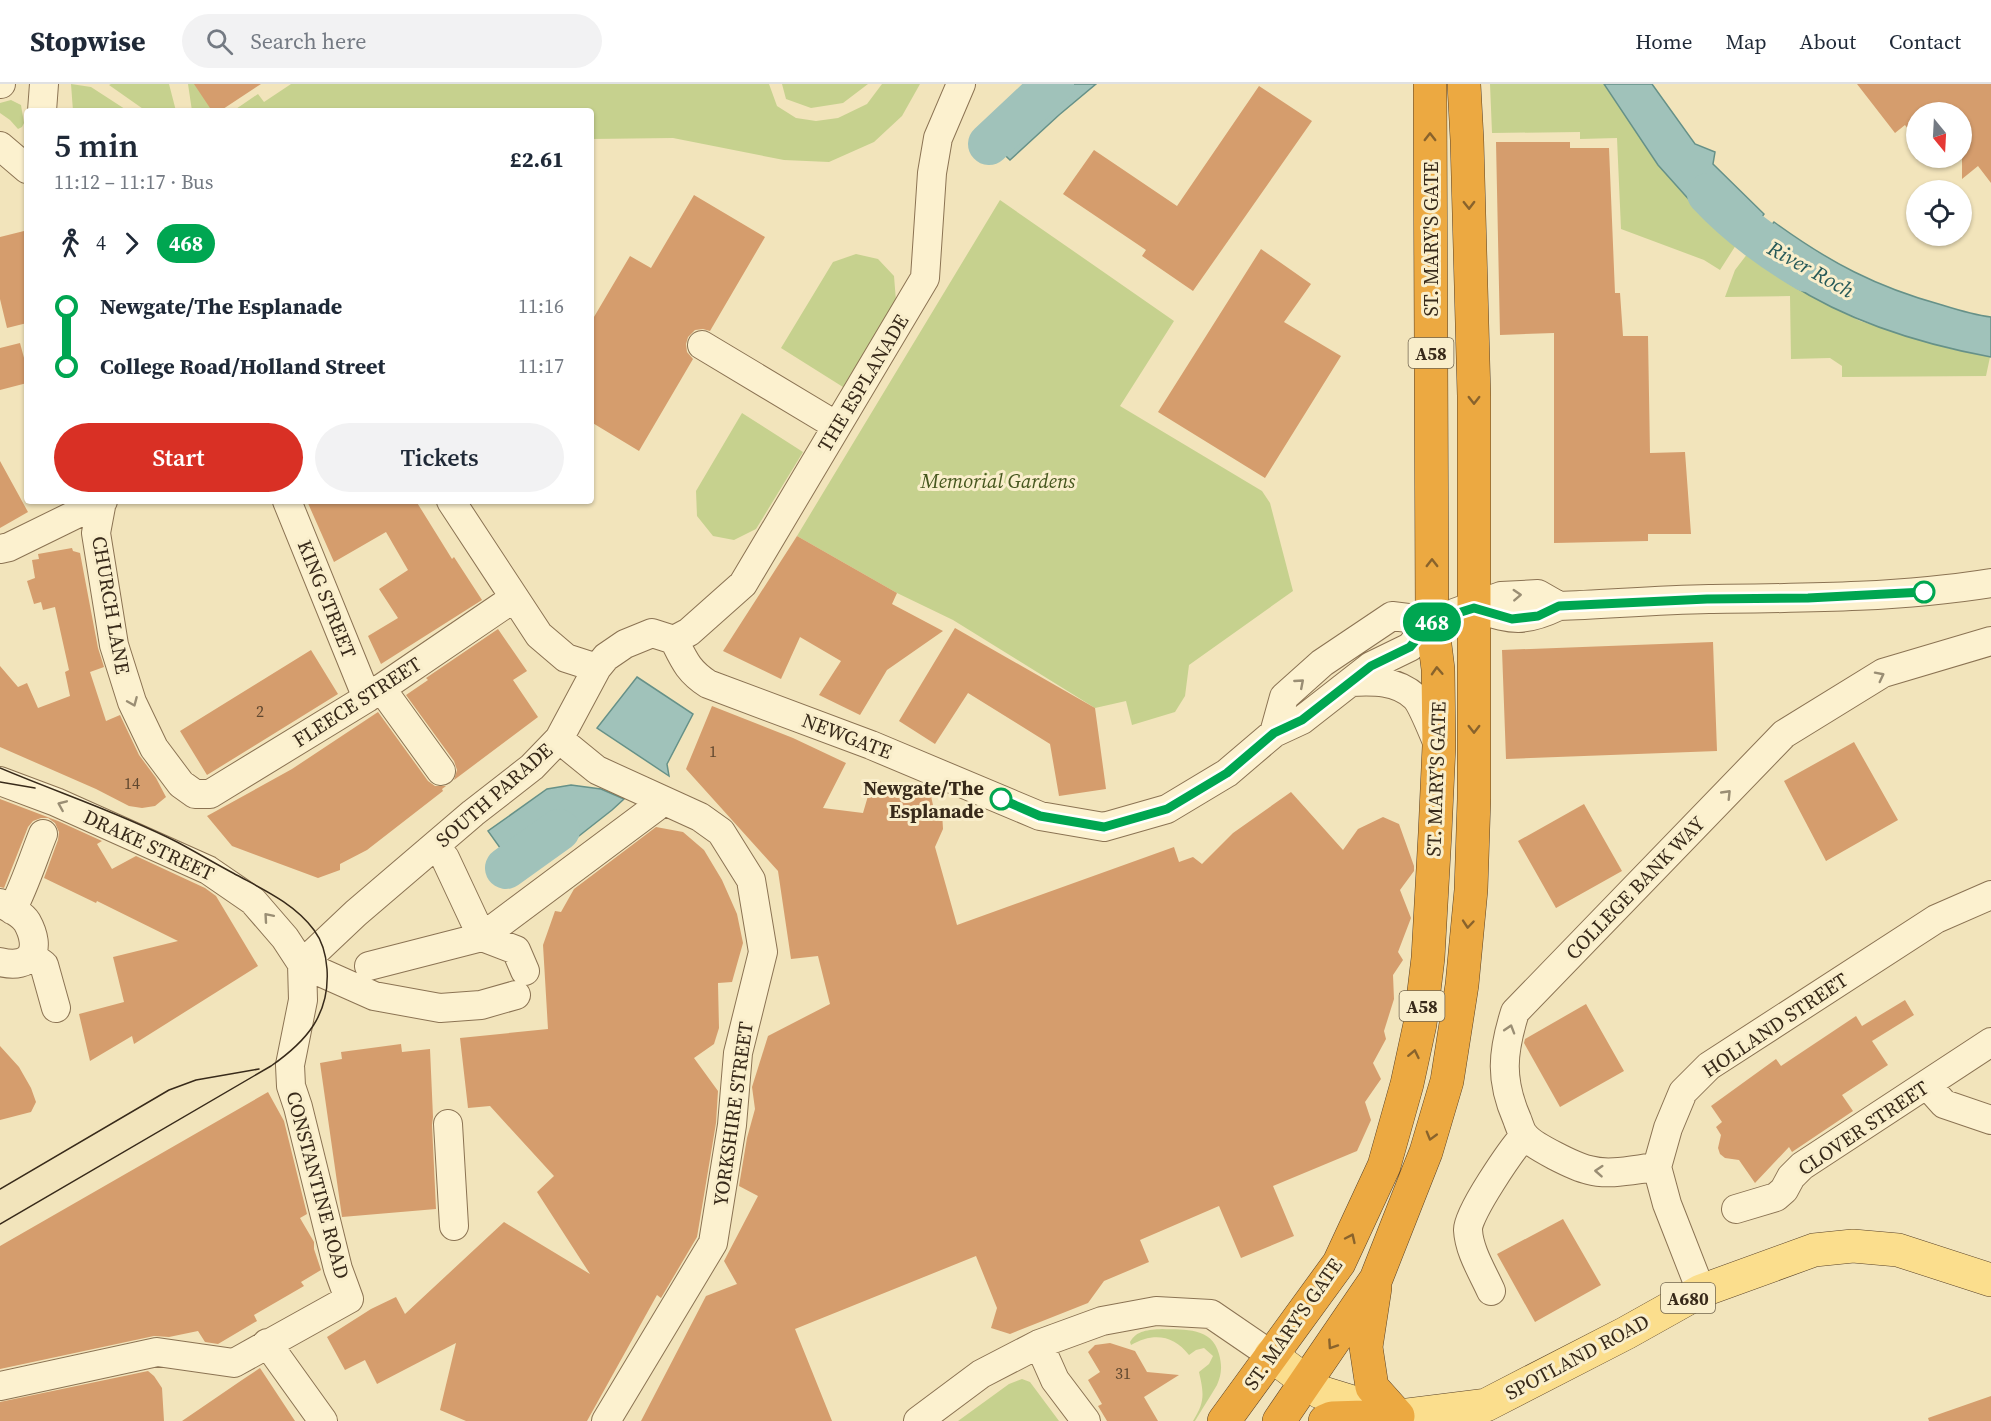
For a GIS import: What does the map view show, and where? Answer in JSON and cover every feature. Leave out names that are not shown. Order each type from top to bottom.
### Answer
[{"type":"highway","name":"ST. MARY'S GATE","points":[[1224,1421],[1339,1263],[1384,1166],[1407,1084],[1420,1024],[1428,958],[1439,746],[1438,669],[1432,621],[1430,84]]},
{"type":"highway","name":"ST. MARY'S GATE","points":[[1278,1421],[1376,1279],[1426,1152],[1447,1081],[1462,985],[1472,867],[1474,608],[1474,396],[1464,84]]},
{"type":"highway","name":"A58","points":[[1376,1279],[1365,1347],[1372,1387],[1398,1416]]},
{"type":"highway","points":[[1325,1421],[1332,1418],[1398,1416]]},
{"type":"main road","name":"SPOTLAND ROAD","points":[[1271,1355],[1320,1392],[1398,1416],[1486,1405],[1626,1333],[1701,1291],[1814,1250],[1853,1246],[1898,1250],[1991,1280]]},
{"type":"street","points":[[42,108],[44,84]]},
{"type":"street","name":"THE ESPLANADE","points":[[674,640],[689,632],[743,584],[926,278],[932,173],[938,138],[961,84]]},
{"type":"street","points":[[0,146],[24,166]]},
{"type":"street","points":[[702,345],[837,426]]},
{"type":"street","points":[[0,549],[9,547],[96,504]]},
{"type":"street","name":"CHURCH LANE","points":[[101,504],[96,533],[114,645],[124,679],[154,748],[180,784],[195,794]]},
{"type":"street","name":"KING STREET","points":[[288,504],[374,693],[441,771]]},
{"type":"street","points":[[453,504],[539,635],[566,658],[597,668]]},
{"type":"street","points":[[1274,733],[1284,697],[1322,663],[1392,616],[1432,621],[1474,608],[1512,619],[1538,616],[1559,606],[1707,599],[1784,599],[1903,594],[1991,584]]},
{"type":"street","name":"FLEECE STREET","points":[[195,794],[210,794],[374,693],[514,598]]},
{"type":"street","name":"NEWGATE","points":[[674,640],[693,674],[708,684],[871,745],[1040,816],[1104,827],[1167,809],[1227,773],[1274,733],[1302,720],[1371,666],[1410,647],[1432,621]]},
{"type":"street","name":"SOUTH PARADE","points":[[302,964],[351,917],[473,813],[532,767],[559,739],[597,668],[606,657],[625,644],[652,633],[674,640]]},
{"type":"street","name":"COLLEGE BANK WAY","points":[[1524,1136],[1507,1096],[1505,1075],[1508,1036],[1515,1012],[1784,734],[1883,673],[1991,641]]},
{"type":"street","points":[[1351,682],[1376,681],[1395,685],[1416,698],[1439,746]]},
{"type":"street","name":"YORKSHIRE STREET","points":[[559,739],[597,770],[700,817],[721,832],[751,880],[764,952],[738,1053],[732,1125],[713,1243],[606,1421]]},
{"type":"street","name":"DRAKE STREET","points":[[0,781],[56,802],[208,870],[253,901],[285,938],[302,964]]},
{"type":"street","points":[[369,966],[482,937],[656,807]]},
{"type":"street","points":[[0,962],[16,964],[32,956],[34,948],[26,921],[6,907],[23,888],[43,834]]},
{"type":"street","points":[[302,964],[374,996],[440,1008],[481,1005],[520,983],[516,950],[482,937],[445,858]]},
{"type":"street","name":"HOLLAND STREET","points":[[1657,1167],[1668,1128],[1683,1092],[1709,1066],[1936,919],[1991,895]]},
{"type":"street","points":[[32,956],[44,965],[56,1008]]},
{"type":"street","name":"CONSTANTINE ROAD","points":[[267,1343],[349,1299],[338,1269],[291,1086],[290,1065],[303,1000],[302,964]]},
{"type":"street","name":"CLOVER STREET","points":[[1736,1209],[1776,1197],[1802,1166],[1991,1042]]},
{"type":"street","points":[[1926,1085],[1944,1104],[1991,1120]]},
{"type":"street","points":[[448,1124],[454,1226]]},
{"type":"street","points":[[1491,1291],[1470,1241],[1467,1228],[1474,1212],[1514,1146],[1524,1136],[1561,1159],[1589,1171],[1608,1172],[1657,1167],[1667,1204],[1701,1291]]},
{"type":"street","points":[[918,1421],[981,1374],[1039,1344],[1102,1321],[1156,1311],[1211,1314],[1271,1355]]},
{"type":"street","points":[[0,1386],[157,1352],[234,1363],[267,1343],[322,1421]]},
{"type":"street","points":[[1039,1344],[1055,1380],[1079,1418]]},
{"type":"green space","points":[[71,84],[91,87],[123,108],[73,108]]},
{"type":"green space","points":[[169,84],[175,108],[142,108],[109,85]]},
{"type":"green space","points":[[188,84],[198,84],[213,108],[192,108]]},
{"type":"green space","points":[[291,84],[769,84],[777,106],[796,118],[816,121],[838,118],[867,104],[882,84],[920,84],[902,116],[874,142],[829,162],[784,160],[673,138],[594,139],[594,108],[237,108],[258,94],[264,102]]},
{"type":"green space","points":[[782,84],[868,84],[843,103],[811,108],[786,99]]},
{"type":"green space","points":[[1490,84],[1604,84],[1658,165],[1709,222],[1736,245],[1720,270],[1704,260],[1621,229],[1617,138],[1580,139],[1580,132],[1492,133]]},
{"type":"green space","points":[[11,100],[21,105],[24,123],[18,129],[0,113],[0,103]]},
{"type":"green space","name":"Memorial Gardens","points":[[1000,200],[1174,321],[1120,406],[1262,491],[1270,503],[1293,591],[1189,665],[1185,696],[1175,712],[1132,725],[1126,701],[1095,708],[953,620],[897,593],[797,536]]},
{"type":"green space","points":[[1748,253],[1789,284],[1860,321],[1951,349],[1990,357],[1986,376],[1842,377],[1842,366],[1830,358],[1791,359],[1790,296],[1725,297],[1735,270]]},
{"type":"green space","points":[[856,254],[878,259],[894,276],[896,301],[843,387],[781,348],[833,262]]},
{"type":"green space","points":[[742,413],[803,452],[756,529],[734,540],[713,536],[697,516],[696,491]]},
{"type":"green space","points":[[1162,1329],[1188,1330],[1204,1334],[1215,1345],[1219,1354],[1221,1369],[1219,1381],[1195,1421],[1193,1421],[1202,1398],[1199,1372],[1209,1364],[1213,1356],[1204,1348],[1189,1355],[1177,1343],[1163,1338],[1147,1338],[1131,1345],[1133,1338],[1140,1333]]},
{"type":"green space","points":[[1022,1379],[1030,1382],[1059,1421],[958,1421],[1009,1384]]},
{"type":"water","points":[[1031,84],[1096,84],[1010,160],[984,135]]},
{"type":"water","points":[[1604,84],[1652,84],[1695,144],[1715,152],[1713,164],[1764,214],[1739,248],[1709,222],[1658,165]]},
{"type":"water","points":[[1774,222],[1834,261],[1874,281],[1918,298],[1991,317],[1991,357],[1886,330],[1836,309],[1789,283],[1748,253]]},
{"type":"water","points":[[637,677],[693,714],[667,764],[669,776],[597,728]]},
{"type":"water","points":[[571,785],[601,789],[624,799],[523,880],[488,831],[547,789]]},
{"type":"building","points":[[194,84],[261,84],[225,108],[210,108]]},
{"type":"building","points":[[1857,84],[1991,84],[1991,183],[1978,166],[1962,179],[1962,168],[1972,168],[1972,102],[1906,102],[1906,126],[1895,133]]},
{"type":"building","points":[[1259,86],[1312,121],[1193,291],[1142,256],[1146,250],[1063,194],[1094,150],[1177,206]]},
{"type":"building","points":[[1496,142],[1570,142],[1570,148],[1609,148],[1615,293],[1620,293],[1623,336],[1648,336],[1650,453],[1685,452],[1691,534],[1648,534],[1648,541],[1554,543],[1554,333],[1500,335]]},
{"type":"building","points":[[694,195],[765,237],[710,331],[695,330],[688,337],[687,352],[693,359],[639,451],[594,424],[594,317],[630,256],[651,268]]},
{"type":"building","points":[[24,231],[24,324],[7,328],[0,299],[0,237]]},
{"type":"building","points":[[1261,249],[1311,284],[1284,322],[1341,356],[1265,478],[1158,412]]},
{"type":"building","points":[[20,343],[24,358],[24,384],[0,390],[0,348]]},
{"type":"building","points":[[0,461],[28,512],[0,528]]},
{"type":"building","points":[[308,504],[418,504],[452,559],[454,557],[482,600],[381,664],[368,636],[398,618],[379,589],[408,570],[386,532],[334,562]]},
{"type":"building","points":[[797,536],[897,593],[892,604],[943,631],[887,670],[860,715],[819,695],[841,661],[800,637],[781,679],[723,651]]},
{"type":"building","points":[[72,548],[73,551],[80,553],[98,648],[104,667],[90,672],[106,721],[120,715],[139,755],[156,778],[166,797],[155,806],[142,808],[129,806],[0,747],[0,666],[18,687],[27,683],[38,708],[70,696],[65,672],[69,670],[55,607],[43,610],[41,602],[34,604],[27,581],[35,578],[32,560],[39,559],[38,554]]},
{"type":"building","points":[[955,628],[1095,708],[1106,789],[1059,796],[1050,744],[968,693],[935,744],[899,721]]},
{"type":"building","points":[[498,629],[527,671],[513,680],[538,717],[454,780],[457,770],[454,761],[406,695],[428,680],[426,678]]},
{"type":"building","points":[[1713,642],[1717,751],[1506,759],[1502,650]]},
{"type":"building","points":[[311,650],[338,694],[207,775],[180,731]]},
{"type":"building","points":[[712,706],[793,738],[846,763],[823,808],[863,813],[873,779],[903,790],[903,788],[931,796],[935,814],[942,812],[943,829],[935,847],[957,925],[1174,847],[1179,862],[1193,857],[1202,864],[1233,833],[1291,792],[1343,850],[1358,829],[1383,817],[1399,824],[1414,866],[1414,871],[1400,890],[1411,918],[1398,952],[1403,960],[1393,975],[1394,999],[1384,1031],[1386,1039],[1373,1063],[1381,1079],[1365,1102],[1371,1120],[1357,1151],[1273,1186],[1294,1236],[1241,1258],[1219,1206],[1140,1240],[1149,1262],[1104,1281],[1088,1303],[1010,1334],[991,1328],[997,1308],[976,1256],[795,1329],[832,1421],[641,1421],[706,1296],[737,1284],[724,1261],[758,1196],[739,1186],[747,1138],[755,1109],[752,1087],[768,1036],[830,1004],[818,956],[791,959],[778,871],[686,769]]},
{"type":"building","points":[[378,712],[428,781],[435,786],[446,786],[442,789],[443,791],[367,850],[340,864],[340,870],[318,878],[232,846],[207,816],[292,769]]},
{"type":"building","points":[[1854,742],[1898,820],[1826,861],[1784,781]]},
{"type":"building","points":[[0,799],[58,821],[102,841],[97,844],[112,869],[136,856],[205,888],[216,896],[258,966],[134,1044],[132,1036],[90,1061],[79,1014],[124,1002],[113,957],[178,941],[44,878],[59,832],[55,823],[48,818],[33,821],[28,827],[4,888],[0,887]]},
{"type":"building","points":[[1584,804],[1622,871],[1556,908],[1518,841]]},
{"type":"building","points":[[656,827],[683,832],[704,850],[722,880],[737,914],[743,943],[732,982],[718,983],[719,1028],[714,1044],[694,1058],[718,1091],[716,1123],[697,1237],[661,1298],[657,1295],[587,1421],[466,1421],[440,1410],[456,1343],[377,1384],[365,1360],[345,1370],[327,1337],[371,1309],[396,1297],[405,1314],[504,1222],[590,1274],[537,1192],[554,1176],[490,1106],[468,1108],[460,1038],[548,1029],[543,945],[555,911],[561,912],[574,889]]},
{"type":"building","points":[[1905,1000],[1914,1015],[1872,1041],[1888,1065],[1842,1095],[1853,1111],[1792,1152],[1789,1147],[1755,1183],[1739,1160],[1725,1158],[1720,1154],[1718,1148],[1721,1135],[1716,1127],[1722,1122],[1711,1106],[1776,1059],[1781,1066],[1856,1016],[1862,1026]]},
{"type":"building","points":[[1586,1004],[1624,1071],[1560,1107],[1524,1043],[1525,1039]]},
{"type":"building","points":[[401,1044],[402,1052],[430,1049],[436,1209],[342,1217],[320,1063],[342,1059],[341,1052]]},
{"type":"building","points":[[0,1046],[19,1067],[36,1102],[31,1112],[0,1120]]},
{"type":"building","points":[[268,1092],[284,1121],[307,1214],[300,1218],[314,1242],[321,1270],[301,1282],[304,1286],[254,1315],[257,1321],[218,1344],[205,1342],[198,1331],[169,1337],[154,1336],[0,1369],[0,1246]]},
{"type":"building","points":[[1563,1219],[1601,1285],[1535,1322],[1497,1254]]},
{"type":"building","points":[[1110,1343],[1135,1351],[1147,1372],[1179,1375],[1144,1397],[1158,1421],[1107,1421],[1098,1406],[1102,1404],[1088,1380],[1100,1372],[1088,1352],[1095,1345]]},
{"type":"building","points":[[260,1368],[295,1421],[182,1421],[242,1380]]},
{"type":"building","points":[[148,1371],[162,1388],[164,1421],[0,1421],[0,1402]]},
{"type":"building","points":[[1991,1396],[1991,1421],[1929,1421],[1928,1418]]},
{"type":"waterway","name":"River Roch","points":[[989,144],[1053,84]]},
{"type":"waterway","name":"River Roch","points":[[1708,194],[1754,236],[1807,271]]},
{"type":"waterway","name":"River Roch","points":[[506,868],[559,830]]},
{"type":"tram line","points":[[0,768],[112,812],[155,832],[277,897],[306,920],[314,930],[324,948],[327,969],[325,1000],[320,1013],[305,1036],[284,1056],[271,1066],[0,1224]]},
{"type":"tram line","points":[[0,782],[35,788]]},
{"type":"tram line","points":[[0,1189],[169,1090],[196,1080],[259,1069]]},
{"type":"bus line","name":"468","points":[[1001,799],[1040,816],[1104,827],[1167,809],[1227,773],[1274,733],[1302,720],[1371,666],[1410,647],[1432,621],[1474,608],[1512,619],[1538,616],[1559,606],[1924,592]]},
{"type":"place","name":"Newgate/The Esplanade","points":[[1001,799]]}]
